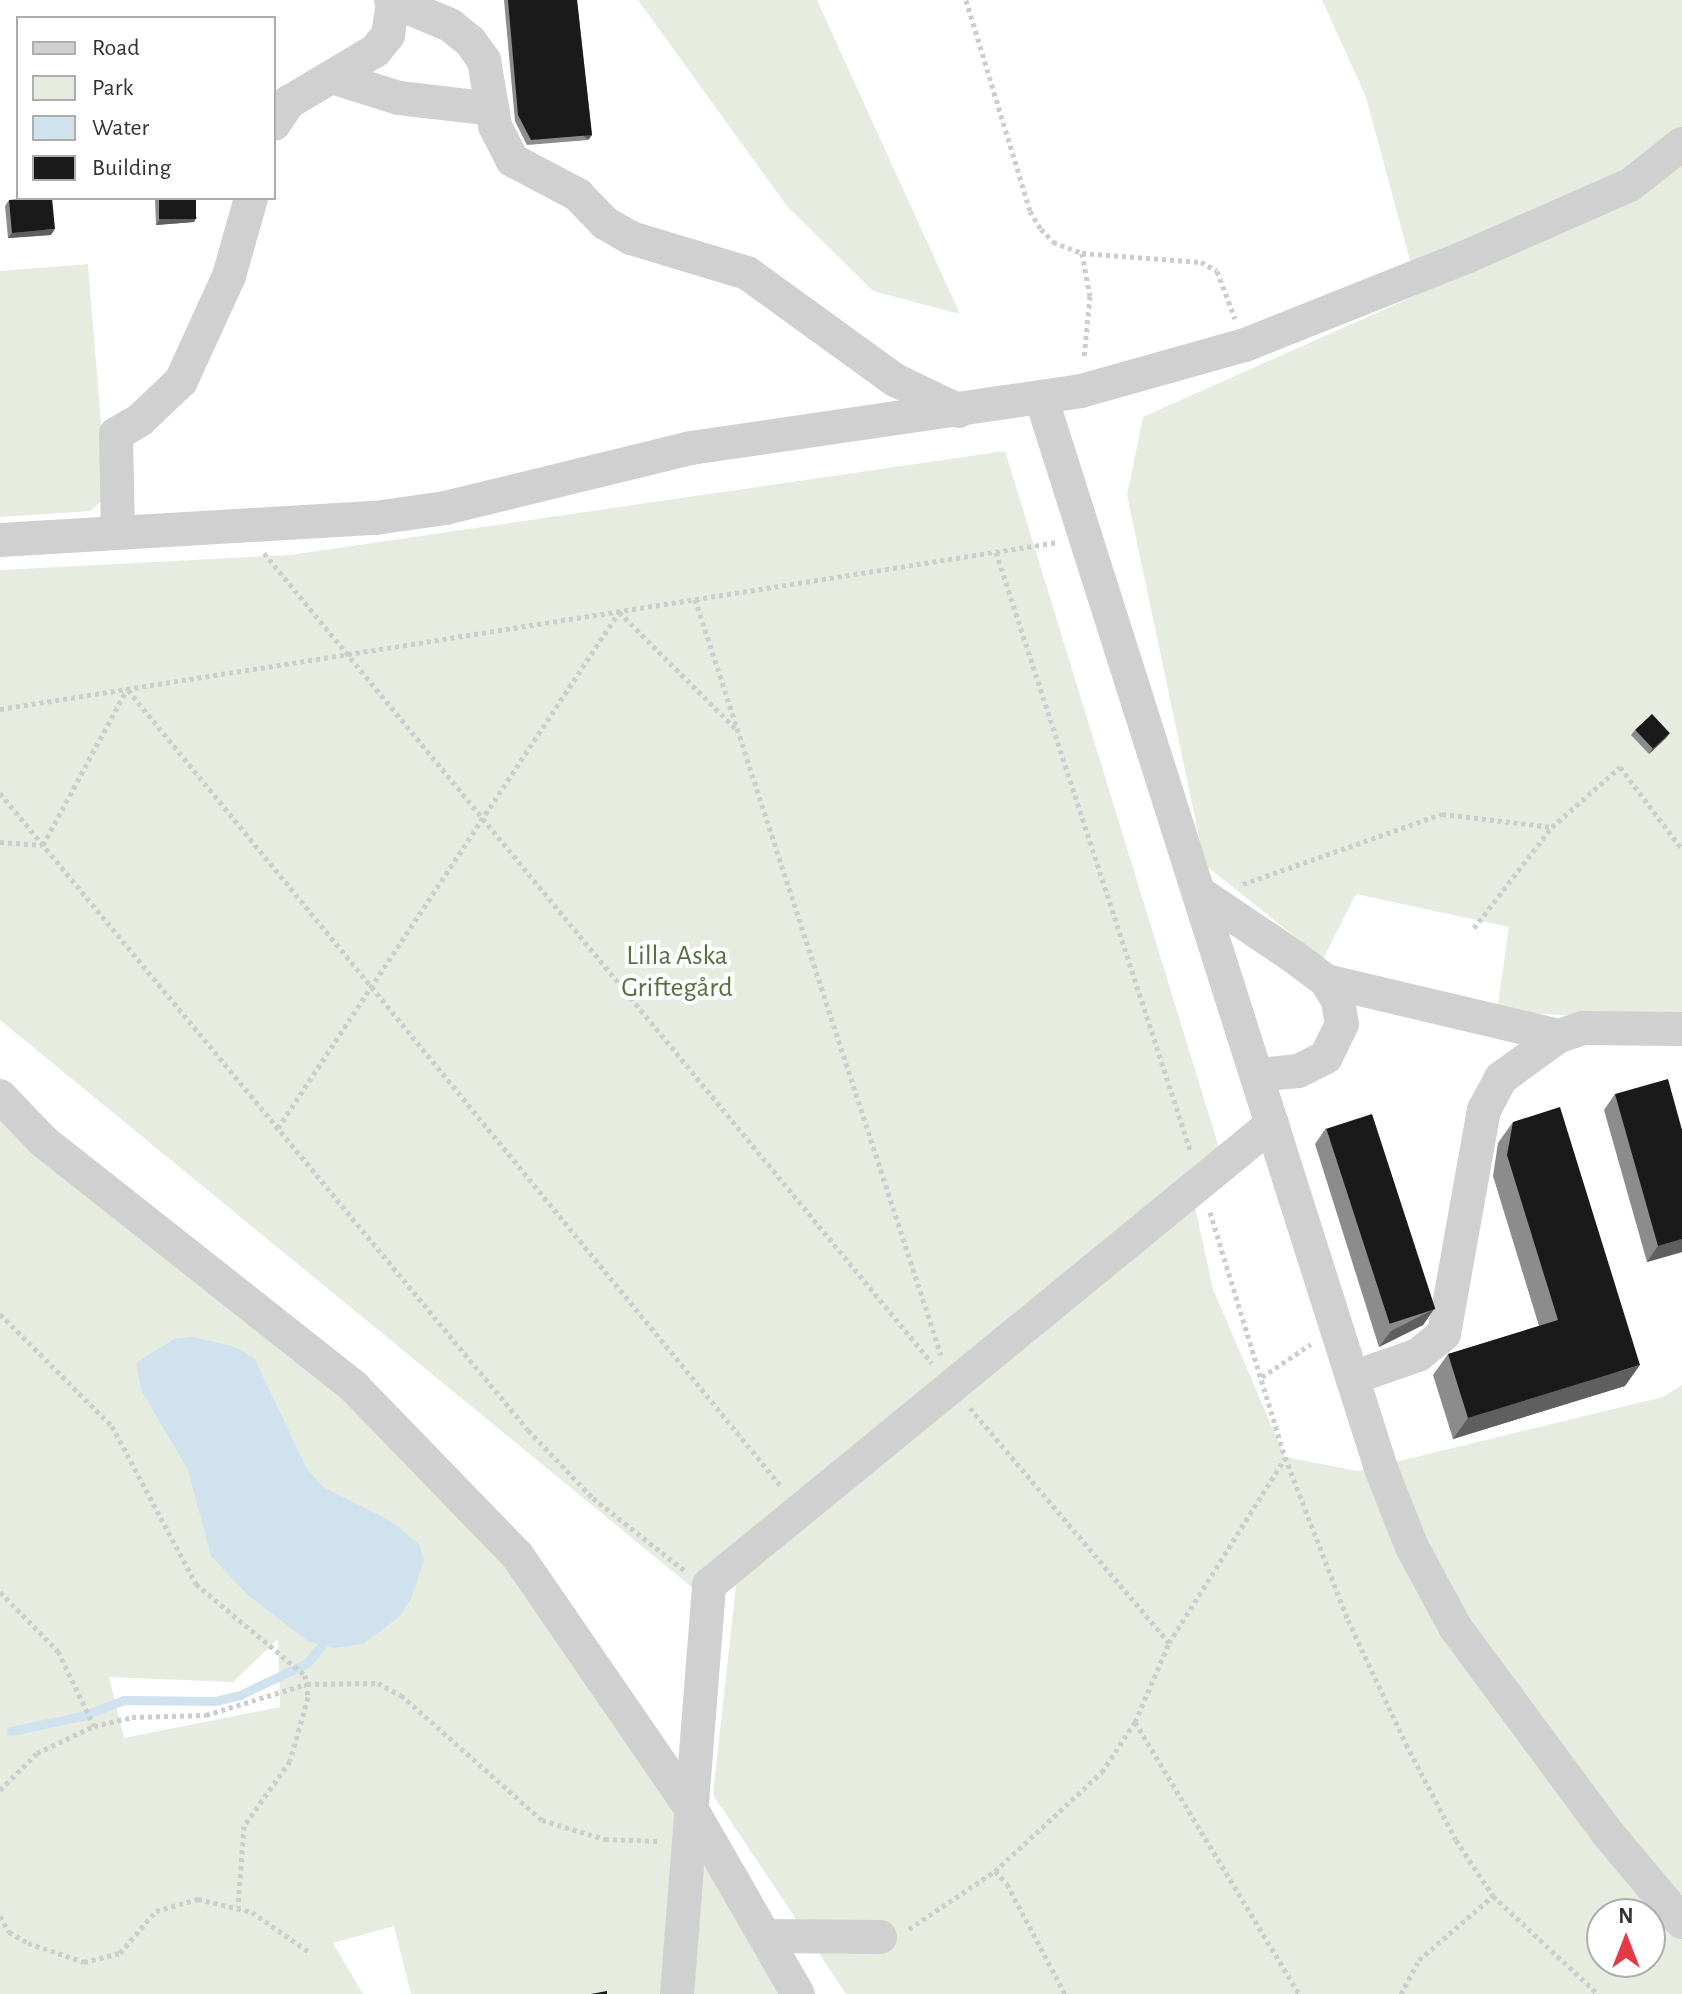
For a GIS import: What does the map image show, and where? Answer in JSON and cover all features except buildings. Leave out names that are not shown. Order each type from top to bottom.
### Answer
[{"type":"street","points":[[276,121],[289,102],[335,78],[375,51],[388,35],[392,2],[450,25],[470,41],[484,60],[492,109],[512,160],[578,195],[605,223],[631,238],[747,273],[895,380],[959,411]]},
{"type":"street","points":[[335,78],[399,98],[492,109]]},
{"type":"street","points":[[0,540],[242,526],[445,508],[691,448],[1081,391],[1245,345],[1567,216],[1630,185],[1682,144]]},
{"type":"street","points":[[118,532],[116,434],[140,420],[181,381],[229,276],[250,200]]},
{"type":"street","points":[[1041,397],[1089,537],[1352,1378],[1412,1547],[1455,1627],[1605,1830],[1682,1922]]},
{"type":"street","points":[[1198,892],[1326,981],[1338,1000],[1342,1024],[1326,1057],[1298,1071],[1257,1075]]},
{"type":"street","points":[[1326,981],[1559,1036]]},
{"type":"street","points":[[1352,1378],[1418,1355],[1444,1334],[1484,1110],[1501,1078],[1559,1036],[1610,1026],[1682,1029]]},
{"type":"street","points":[[0,1096],[43,1141],[354,1387],[517,1555],[691,1827],[765,1936],[798,1994]]},
{"type":"street","points":[[677,1994],[709,1585],[1272,1124]]},
{"type":"street","points":[[765,1936],[880,1937]]},
{"type":"path","points":[[966,0],[1030,211],[1053,242],[1082,253],[1183,258],[1217,271],[1245,345]]},
{"type":"path","points":[[1081,391],[1090,296],[1082,253]]},
{"type":"path","points":[[242,526],[951,1386],[1169,1643]]},
{"type":"path","points":[[0,709],[1089,537]]},
{"type":"path","points":[[996,552],[1201,1182],[1285,1457],[1348,1620],[1456,1840],[1493,1896],[1598,1994]]},
{"type":"path","points":[[695,599],[951,1386]]},
{"type":"path","points":[[619,612],[738,731]]},
{"type":"path","points":[[277,1128],[619,612]]},
{"type":"path","points":[[43,845],[127,689]]},
{"type":"path","points":[[127,689],[800,1509]]},
{"type":"path","points":[[1474,928],[1552,827],[1620,767],[1682,849]]},
{"type":"path","points":[[0,793],[528,1430],[593,1498],[709,1585]]},
{"type":"path","points":[[1239,885],[1442,814],[1552,827]]},
{"type":"path","points":[[0,842],[43,845]]},
{"type":"path","points":[[0,1314],[112,1426],[168,1540],[196,1584],[305,1675],[307,1684],[290,1761],[244,1826],[238,1907]]},
{"type":"path","points":[[1262,1377],[1336,1327]]},
{"type":"path","points":[[880,1937],[897,1936],[995,1871],[1102,1772],[1135,1722],[1169,1643],[1285,1457]]},
{"type":"path","points":[[0,1592],[58,1651],[94,1726]]},
{"type":"path","points":[[0,1790],[37,1753],[94,1726],[132,1717],[206,1715],[307,1684],[378,1683],[401,1695],[523,1804],[566,1831],[605,1839],[691,1827]]},
{"type":"path","points":[[1135,1722],[1299,1994]]},
{"type":"path","points":[[995,1871],[1014,1896],[1065,1994]]},
{"type":"path","points":[[1401,1994],[1419,1960],[1493,1896]]},
{"type":"path","points":[[0,1916],[9,1932],[28,1943],[84,1962],[120,1953],[156,1911],[198,1899],[238,1907],[309,1952]]},
{"type":"green space","points":[[638,0],[817,0],[960,314],[873,291],[787,206]]},
{"type":"green space","points":[[1322,0],[1682,0],[1682,1029],[1612,1018],[1497,1011],[1509,927],[1356,894],[1323,959],[1205,865],[1127,495],[1143,417],[1419,294],[1366,97]]},
{"type":"green space","points":[[88,264],[107,497],[90,511],[0,517],[0,271]]},
{"type":"green space","name":"Lilla Aska Griftegård","points":[[1005,451],[1220,1151],[693,1588],[0,1020],[0,570],[290,555]]},
{"type":"green space","points":[[0,1116],[347,1398],[511,1570],[676,1811],[785,1994],[411,1994],[394,1926],[333,1943],[363,1994],[0,1994]],"holes":[[[278,1639],[280,1707],[124,1738],[109,1677],[233,1682]]]},
{"type":"green space","points":[[1195,1207],[1213,1289],[1285,1457],[1358,1471],[1663,1397],[1682,1385],[1682,1994],[846,1994],[713,1795],[736,1585]]},
{"type":"water","points":[[193,1337],[235,1347],[254,1358],[307,1469],[323,1487],[391,1521],[419,1544],[424,1560],[412,1597],[399,1617],[363,1644],[333,1648],[309,1642],[249,1596],[211,1556],[188,1470],[141,1390],[136,1363],[174,1339]]},
{"type":"waterway","points":[[11,1731],[82,1716],[124,1700],[215,1701],[240,1695],[307,1663],[322,1645]]}]
